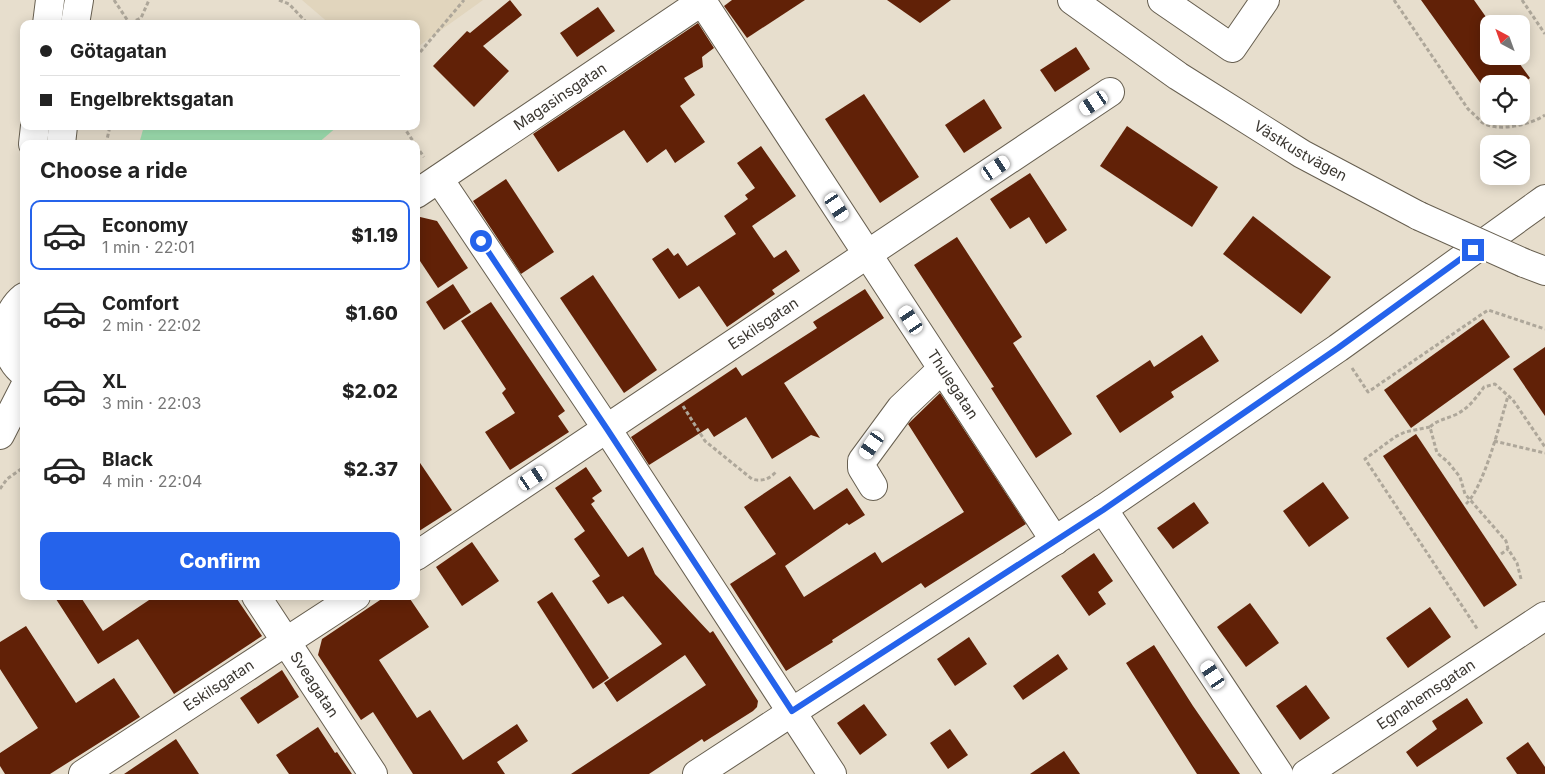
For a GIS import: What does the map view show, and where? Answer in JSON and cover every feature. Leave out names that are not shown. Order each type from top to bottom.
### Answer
[{"type":"street","points":[[48,20],[50,0]]},
{"type":"street","points":[[76,20],[79,0]]},
{"type":"street","name":"Västkustvägen","points":[[1072,0],[1178,76],[1302,154],[1419,216],[1535,267]]},
{"type":"street","points":[[1162,0],[1232,48],[1265,0]]},
{"type":"street","name":"Magasinsgatan","points":[[420,191],[703,1]]},
{"type":"street","name":"Thulegatan","points":[[703,1],[1055,541]]},
{"type":"street","name":"Eskilsgatan","points":[[420,553],[1110,92]]},
{"type":"street","points":[[439,179],[607,429],[832,774]]},
{"type":"street","points":[[698,774],[1103,510],[1338,348],[1545,200]]},
{"type":"street","points":[[20,300],[9,312],[3,332],[7,354],[12,363],[20,370]]},
{"type":"street","points":[[874,486],[862,468],[862,461],[865,455],[901,408],[942,368]]},
{"type":"street","points":[[0,435],[20,396]]},
{"type":"street","points":[[1103,510],[1278,774]]},
{"type":"street","name":"Sveagatan","points":[[259,600],[373,774]]},
{"type":"street","name":"Eskilsgatan","points":[[83,774],[350,600]]},
{"type":"street","name":"Egnahemsgatan","points":[[1306,774],[1545,616]]},
{"type":"path","points":[[114,0],[128,20]]},
{"type":"path","points":[[137,20],[142,18],[149,0]]},
{"type":"path","points":[[279,0],[288,4],[304,20]]},
{"type":"path","points":[[420,51],[464,0]]},
{"type":"path","points":[[1394,0],[1468,109],[1484,123],[1508,128],[1536,121],[1545,115]]},
{"type":"path","points":[[1522,0],[1545,34]]},
{"type":"path","points":[[1350,366],[1368,392],[1488,310],[1545,329]]},
{"type":"path","points":[[1492,652],[1365,459],[1405,432],[1430,427],[1434,423],[1457,414],[1475,400],[1484,387],[1495,384],[1513,400],[1545,448]]},
{"type":"path","points":[[670,387],[705,441],[731,463],[752,479],[759,481],[770,478],[776,472]]},
{"type":"path","points":[[1466,504],[1471,500],[1479,486],[1508,396]]},
{"type":"path","points":[[1430,427],[1437,454],[1448,462],[1460,477],[1465,494],[1506,541],[1508,550],[1517,563],[1521,579]]},
{"type":"path","points":[[1494,441],[1545,454]]},
{"type":"path","points":[[0,489],[7,479],[20,470]]},
{"type":"path","points":[[1501,554],[1508,550]]},
{"type":"shaded area","points":[[302,0],[483,0],[420,45],[420,20],[325,20]]},
{"type":"green space","points":[[143,130],[333,130],[322,140],[140,140]]},
{"type":"building","points":[[510,0],[522,15],[483,46],[509,71],[474,107],[433,66],[467,31],[470,33]]},
{"type":"building","points":[[732,0],[805,0],[747,38],[724,6]]},
{"type":"building","points":[[887,0],[951,0],[920,23]]},
{"type":"building","points":[[1421,0],[1474,0],[1485,15],[1480,15],[1480,65],[1521,65],[1528,75],[1480,75],[1480,82]]},
{"type":"building","points":[[598,7],[615,31],[577,57],[560,33]]},
{"type":"building","points":[[698,23],[714,48],[702,57],[703,67],[684,78],[695,95],[680,106],[705,142],[675,163],[666,149],[647,163],[624,130],[558,172],[533,134]]},
{"type":"building","points":[[1076,47],[1090,69],[1055,92],[1040,70]]},
{"type":"building","points":[[864,94],[919,177],[880,203],[825,119]]},
{"type":"building","points":[[984,99],[1002,128],[964,153],[945,125]]},
{"type":"building","points":[[1127,126],[1218,187],[1192,227],[1100,166]]},
{"type":"building","points":[[761,146],[796,196],[752,226],[774,258],[786,250],[800,271],[772,290],[775,294],[727,327],[699,286],[679,299],[652,259],[668,248],[674,256],[678,253],[687,266],[736,234],[724,216],[748,199],[745,195],[755,188],[737,163]]},
{"type":"building","points":[[1030,173],[1067,230],[1046,244],[1029,217],[1010,229],[990,199]]},
{"type":"building","points":[[506,179],[554,252],[521,274],[473,201]]},
{"type":"building","points":[[1253,216],[1331,277],[1301,314],[1223,254]]},
{"type":"building","points":[[420,217],[437,221],[468,268],[438,288],[420,261]]},
{"type":"building","points":[[957,237],[1022,337],[1013,343],[1072,434],[1036,458],[991,388],[994,387],[914,265]]},
{"type":"building","points":[[593,275],[657,370],[624,393],[560,298]]},
{"type":"building","points":[[453,284],[471,312],[444,330],[426,302]]},
{"type":"building","points":[[865,289],[884,318],[784,383],[820,438],[811,435],[772,459],[746,417],[714,437],[708,428],[649,465],[631,437],[736,367],[742,376],[817,328],[813,322]]},
{"type":"building","points":[[491,302],[565,411],[558,416],[569,432],[510,470],[485,432],[515,413],[502,393],[506,389],[461,321]]},
{"type":"building","points":[[1483,319],[1510,357],[1411,428],[1384,390]]},
{"type":"building","points":[[1202,335],[1219,361],[1171,392],[1174,397],[1120,433],[1096,396],[1150,360],[1154,367]]},
{"type":"building","points":[[1545,347],[1545,416],[1513,369]]},
{"type":"building","points":[[940,393],[1026,524],[925,588],[921,583],[786,671],[730,584],[776,554],[744,507],[790,476],[814,510],[847,488],[865,515],[849,525],[847,523],[785,566],[804,597],[875,552],[882,563],[964,512],[908,424]]},
{"type":"building","points":[[1416,434],[1517,585],[1484,607],[1383,456]]},
{"type":"building","points":[[420,463],[452,510],[420,530]]},
{"type":"building","points":[[586,467],[602,491],[592,498],[595,501],[591,504],[628,557],[643,547],[655,574],[710,633],[713,631],[758,701],[757,707],[753,711],[704,742],[702,739],[649,774],[571,774],[706,685],[685,655],[617,702],[604,683],[662,644],[623,596],[608,604],[592,581],[600,576],[574,539],[585,531],[555,488]]},
{"type":"building","points":[[1323,482],[1349,518],[1309,547],[1283,511]]},
{"type":"building","points":[[1194,502],[1209,523],[1173,549],[1157,528]]},
{"type":"building","points":[[472,542],[499,581],[462,606],[436,567]]},
{"type":"building","points":[[1094,553],[1113,581],[1098,592],[1106,604],[1089,616],[1061,576]]},
{"type":"building","points":[[552,592],[609,678],[593,689],[537,602]]},
{"type":"building","points":[[57,600],[83,600],[103,631],[149,600],[238,600],[262,636],[174,694],[138,639],[98,664]]},
{"type":"building","points":[[380,600],[411,600],[429,627],[379,660],[417,718],[430,710],[463,760],[517,724],[528,741],[497,762],[505,774],[413,774],[373,712],[361,720],[318,655],[322,639]]},
{"type":"building","points":[[1250,603],[1279,643],[1246,667],[1217,627]]},
{"type":"building","points":[[1430,607],[1451,637],[1408,668],[1386,638]]},
{"type":"building","points":[[26,626],[76,703],[114,678],[140,717],[50,774],[5,774],[0,766],[0,753],[38,728],[0,669],[0,642]]},
{"type":"building","points":[[969,637],[987,664],[955,686],[937,659]]},
{"type":"building","points":[[1154,645],[1240,774],[1197,774],[1126,663]]},
{"type":"building","points":[[1058,654],[1068,669],[1023,700],[1013,686]]},
{"type":"building","points":[[282,670],[299,697],[258,724],[240,698]]},
{"type":"building","points":[[1306,685],[1330,718],[1300,740],[1276,706]]},
{"type":"building","points":[[1467,698],[1483,723],[1417,767],[1406,752],[1437,729],[1432,721]]},
{"type":"building","points":[[864,704],[887,735],[860,755],[837,723]]},
{"type":"building","points":[[318,727],[352,774],[289,774],[276,755]]},
{"type":"building","points":[[950,729],[968,755],[948,769],[930,743]]},
{"type":"building","points":[[176,739],[199,774],[124,774]]},
{"type":"building","points":[[1528,742],[1545,767],[1545,774],[1517,774],[1506,758]]},
{"type":"building","points":[[1064,751],[1080,774],[1030,774]]},
{"type":"route","points":[[481,241],[792,711],[1103,510],[1338,348],[1473,250]]}]
